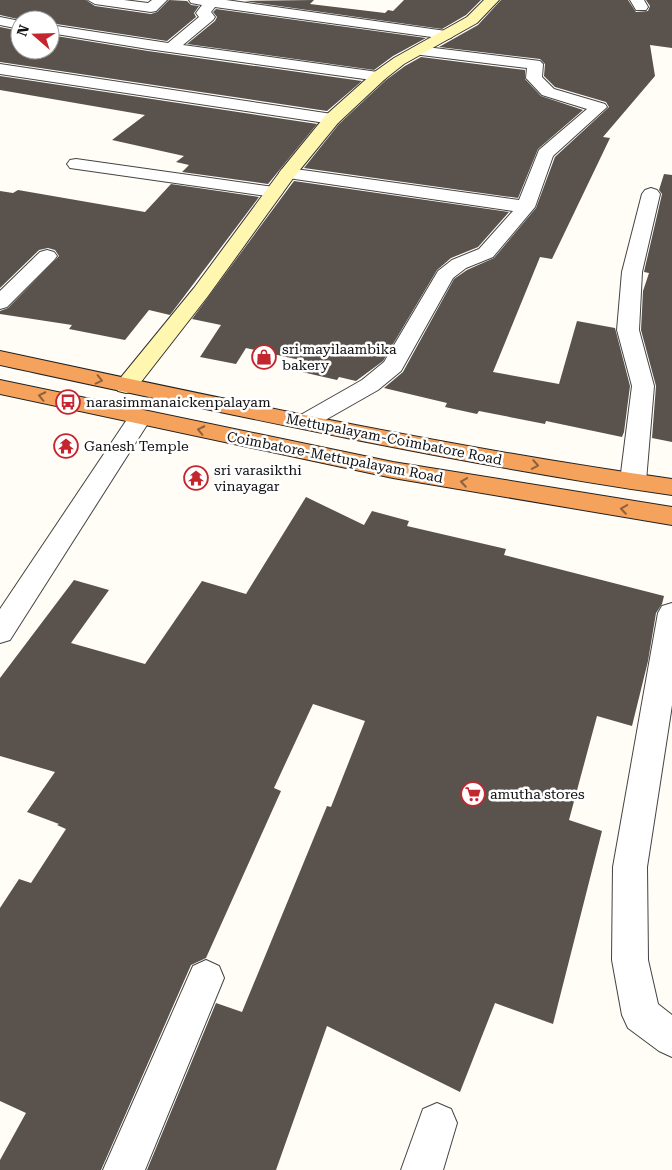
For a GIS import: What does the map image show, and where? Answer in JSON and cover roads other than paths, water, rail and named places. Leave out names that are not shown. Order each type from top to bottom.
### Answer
[{"type":"highway","name":"Mettupalayam-Coimbatore Road","points":[[0,358],[126,386],[456,452],[672,487]]},
{"type":"highway","name":"Coimbatore-Mettupalayam Road","points":[[0,387],[393,470],[672,516]]},
{"type":"street","points":[[95,0],[151,8],[160,0]]},
{"type":"street","points":[[126,386],[201,292],[288,173],[332,120],[378,76],[399,61],[472,20],[492,0]]},
{"type":"street","points":[[171,48],[208,18],[203,13],[201,1],[446,35]]},
{"type":"street","points":[[60,31],[171,48],[378,76]]},
{"type":"street","points":[[304,422],[370,385],[393,366],[446,276],[459,264],[486,252],[526,207],[545,154],[600,107],[548,92],[534,78],[535,64],[418,51]]},
{"type":"street","points":[[0,68],[332,120]]},
{"type":"street","points":[[76,164],[274,192]]},
{"type":"street","points":[[288,173],[526,207]]},
{"type":"street","points":[[633,482],[643,386],[628,330],[632,272],[651,194]]},
{"type":"street","points":[[0,303],[47,256]]},
{"type":"street","points":[[0,632],[140,417]]},
{"type":"street","points":[[672,613],[630,867],[630,960],[641,1015],[672,1038]]},
{"type":"street","points":[[124,1170],[206,978]]},
{"type":"street","points":[[422,1170],[437,1123]]},
{"type":"place","name":"sri mayilaambika bakery","points":[[264,357]]},
{"type":"place","name":"narasimmanaickenpalayam","points":[[68,402]]},
{"type":"place","name":"Ganesh Temple","points":[[66,446]]},
{"type":"place","name":"sri varasikthi vinayagar","points":[[196,478]]},
{"type":"place","name":"amutha stores","points":[[473,794]]}]
